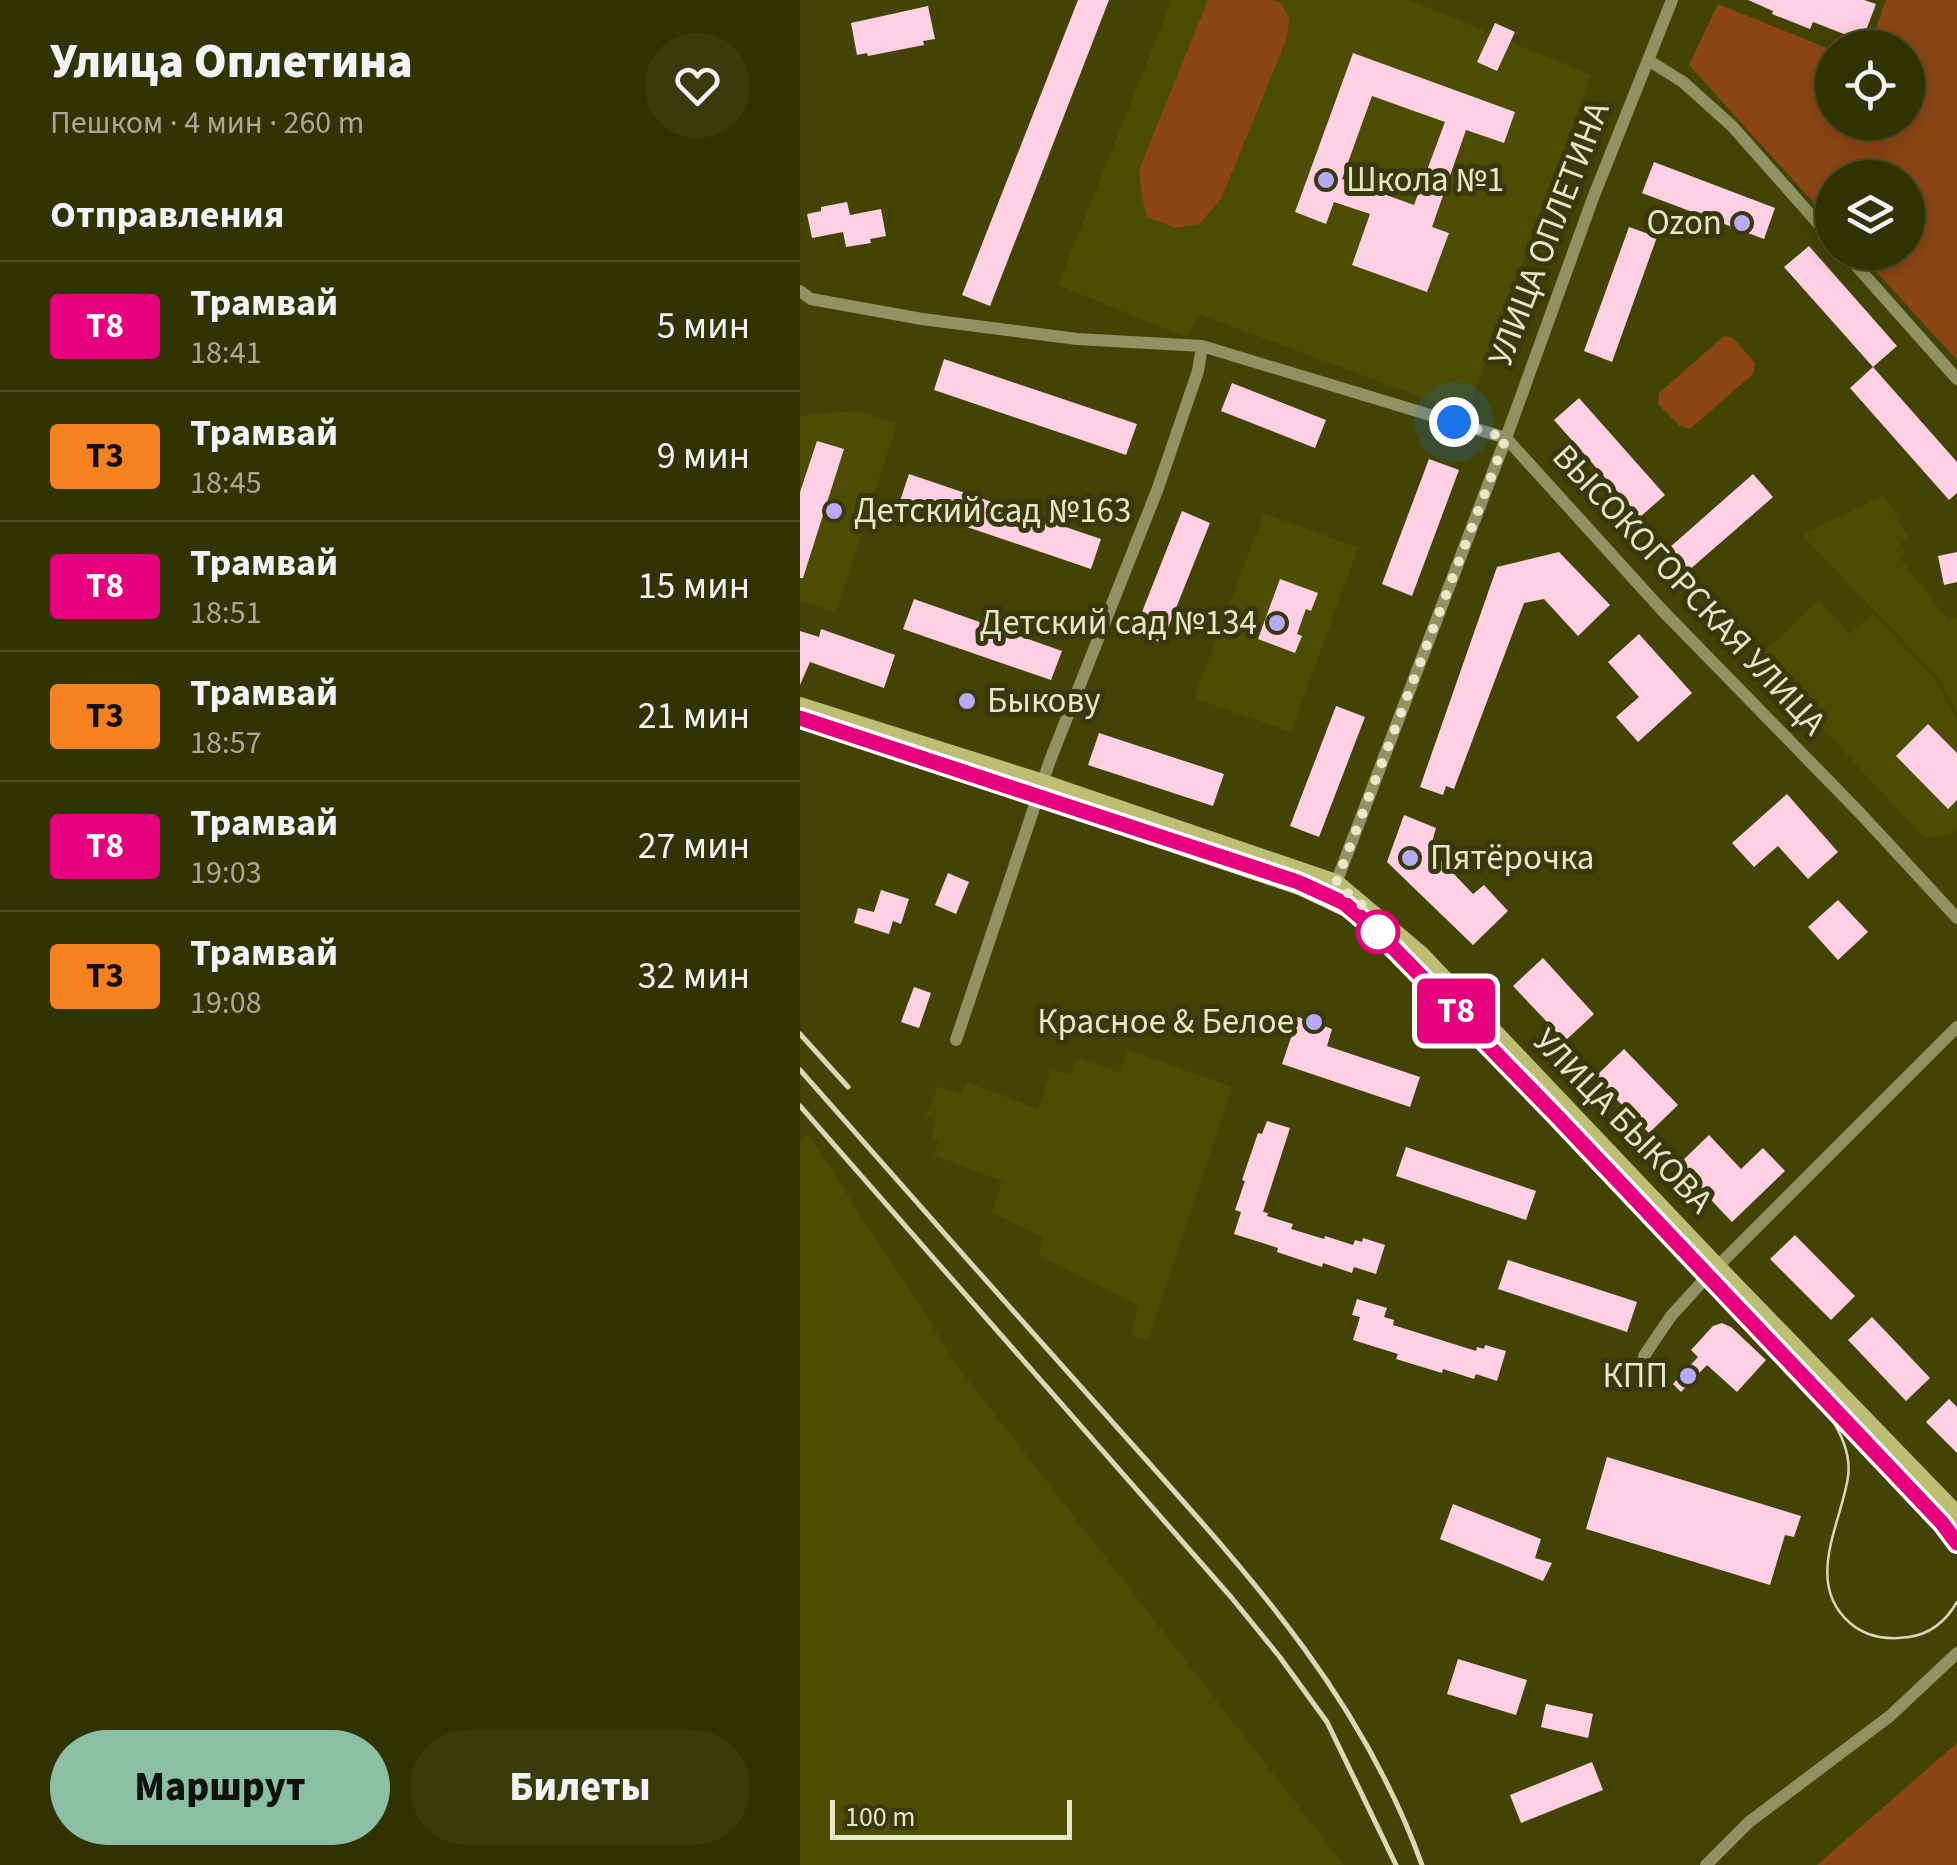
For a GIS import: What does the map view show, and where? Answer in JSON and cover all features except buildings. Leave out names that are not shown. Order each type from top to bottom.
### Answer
[{"type":"street","name":"УЛИЦА ОПЛЕТИНА","points":[[1336,883],[1506,438],[1587,213],[1672,0]]},
{"type":"street","points":[[1648,60],[1684,82],[1732,126],[1815,220]]},
{"type":"street","points":[[1860,270],[1957,379]]},
{"type":"street","name":"ВЫСОКОГОРСКАЯ УЛИЦА","points":[[800,290],[812,299],[922,319],[1077,339],[1202,346],[1506,438],[1661,608],[1957,918]]},
{"type":"street","points":[[956,1040],[1042,783],[1158,488],[1198,371],[1202,346]]},
{"type":"street","name":"УЛИЦА БЫКОВА","points":[[800,706],[1336,883],[1420,954],[1957,1515]]},
{"type":"street","points":[[1644,1356],[1678,1308],[1717,1267],[1957,1027]]},
{"type":"street","points":[[1706,1865],[1749,1822],[1890,1716],[1957,1653]]},
{"type":"shaded area","name":"Школа №1","points":[[1172,0],[1409,0],[1591,75],[1467,414],[1198,314],[1188,338],[1058,285]]},
{"type":"shaded area","points":[[1208,0],[1280,2],[1289,18],[1287,38],[1221,199],[1199,224],[1175,228],[1147,217],[1139,170]]},
{"type":"shaded area","points":[[1886,0],[1957,0],[1957,360],[1875,270],[1925,270],[1925,160],[1815,160],[1815,204],[1689,65],[1718,4],[1815,43],[1815,140],[1925,140],[1925,30],[1875,30]]},
{"type":"shaded area","points":[[1724,336],[1733,338],[1755,363],[1753,374],[1690,429],[1680,426],[1658,404],[1659,393]]},
{"type":"shaded area","name":"Детский сад №163","points":[[854,411],[897,423],[836,612],[800,600],[800,416]]},
{"type":"shaded area","points":[[1884,495],[1909,538],[1901,543],[1906,552],[1899,557],[1948,620],[1957,617],[1957,712],[1937,676],[1802,535]]},
{"type":"shaded area","name":"Детский сад №134","points":[[1264,513],[1358,548],[1291,732],[1194,698]]},
{"type":"shaded area","points":[[1819,600],[1850,634],[1872,614],[1934,677],[1957,719],[1957,831],[1925,839],[1758,658]]},
{"type":"shaded area","points":[[1128,1050],[1232,1087],[1148,1340],[1130,1334],[1139,1306],[1039,1256],[1043,1237],[992,1213],[1002,1181],[934,1155],[939,1140],[931,1137],[936,1121],[926,1117],[938,1086],[961,1095],[967,1082],[1038,1109],[1052,1070],[1071,1075],[1077,1058],[1120,1073]]},
{"type":"shaded area","points":[[808,1134],[962,1372],[1344,1865],[800,1865],[800,1140]]},
{"type":"shaded area","points":[[1957,1743],[1957,1865],[1817,1865]]},
{"type":"tram line","name":"T8","points":[[800,718],[1298,882],[1344,903],[1419,972],[1957,1543]]},
{"type":"tram line","points":[[800,726],[1299,894],[1356,921],[1450,1013],[1831,1418],[1845,1446],[1849,1469],[1827,1572],[1836,1607],[1850,1623],[1878,1636],[1909,1637],[1937,1626],[1957,1602]]},
{"type":"tram line","points":[[1834,1409],[1957,1543]]},
{"type":"railway","points":[[800,1034],[848,1087]]},
{"type":"railway","points":[[800,1070],[1200,1520],[1287,1626],[1363,1738],[1422,1865]]},
{"type":"railway","points":[[800,1106],[1279,1656],[1327,1722],[1396,1865]]},
{"type":"place","name":"Школа №1","points":[[1326,180]]},
{"type":"place","name":"Ozon","points":[[1742,223]]},
{"type":"place","name":"Детский сад №163","points":[[834,511]]},
{"type":"place","name":"Детский сад №134","points":[[1277,623]]},
{"type":"place","name":"Быкову","points":[[967,701]]},
{"type":"place","name":"Пятёрочка","points":[[1410,858]]},
{"type":"place","name":"Красное & Белое","points":[[1314,1022]]},
{"type":"place","name":"КПП","points":[[1688,1376]]},
{"type":"route","points":[[1378,932],[1392,931],[1336,883],[1506,438],[1454,422]]}]
